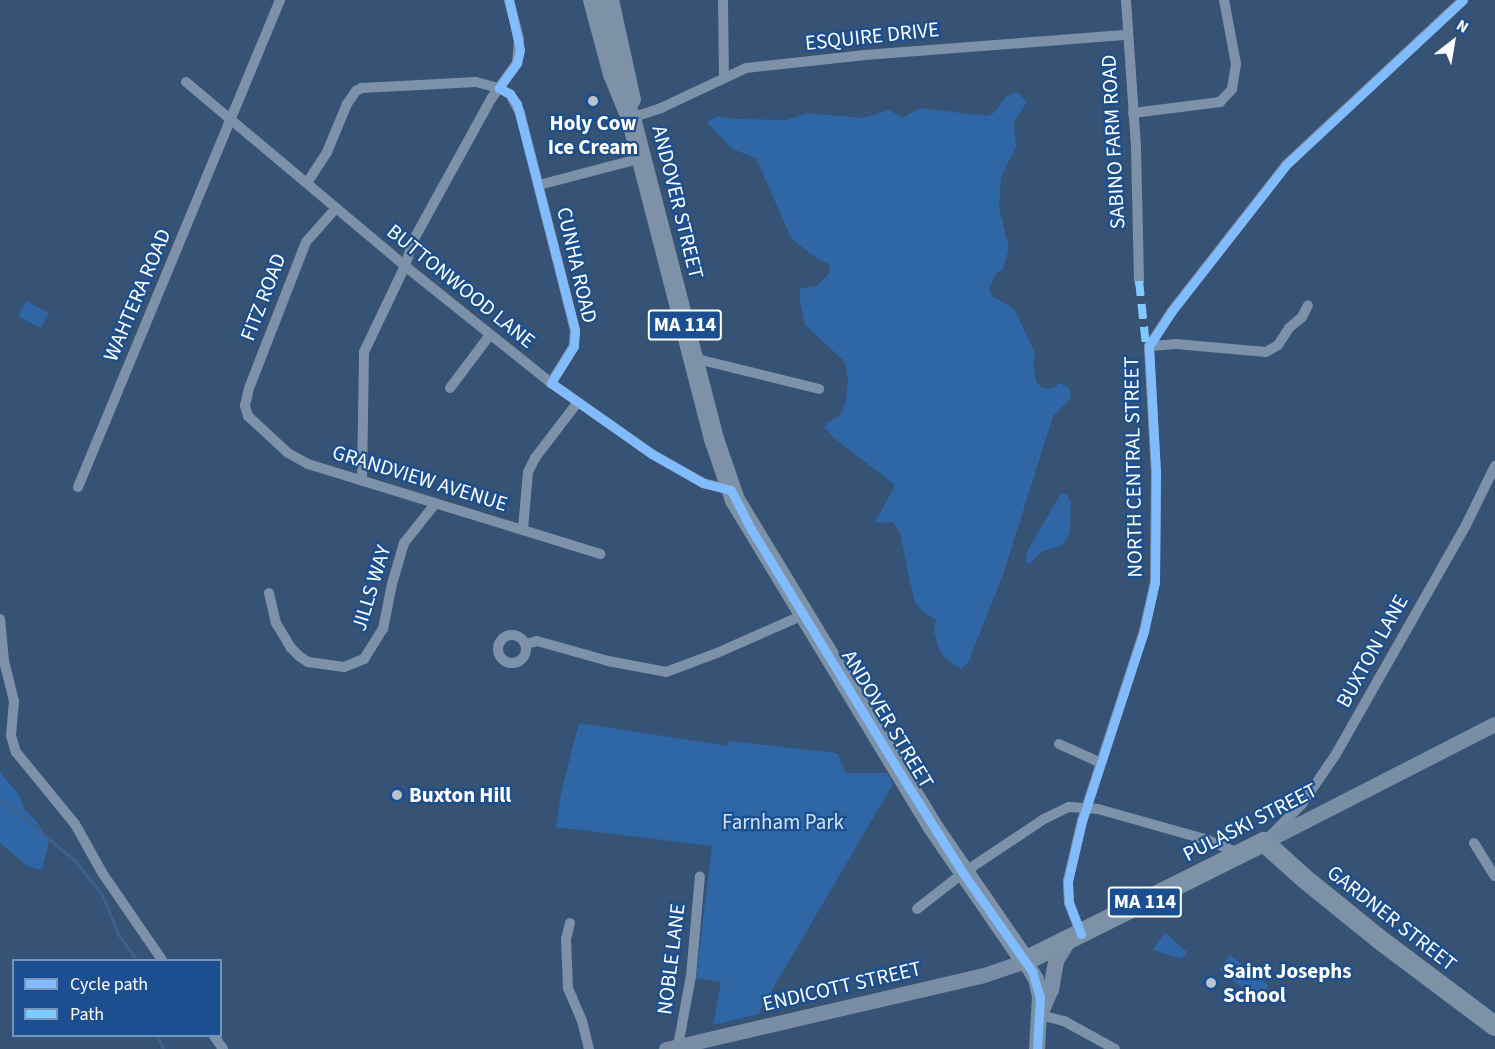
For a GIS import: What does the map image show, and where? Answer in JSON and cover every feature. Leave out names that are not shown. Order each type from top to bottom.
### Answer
[{"type":"highway","name":"ANDOVER STREET","points":[[597,3],[629,83],[631,118],[693,358],[730,490],[905,782],[963,873],[1025,961]]},
{"type":"highway","name":"PULASKI STREET","points":[[1025,961],[1264,842]]},
{"type":"highway","name":"GARDNER STREET","points":[[1264,842],[1305,879],[1379,939],[1495,1026]]},
{"type":"main road","points":[[1040,1014],[1051,990],[1056,961],[1075,938]]},
{"type":"main road","points":[[1025,961],[1036,979],[1040,1014],[1037,1049]]},
{"type":"street","name":"WAHTERA ROAD","points":[[78,487],[194,212],[229,118],[280,0]]},
{"type":"street","points":[[362,481],[364,352],[405,266],[414,239],[477,121],[517,63],[520,50],[509,0]]},
{"type":"street","points":[[723,0],[724,78]]},
{"type":"street","name":"SABINO FARM ROAD","points":[[1126,0],[1139,281]]},
{"type":"street","points":[[1133,113],[1220,102],[1232,89],[1236,64],[1224,0]]},
{"type":"street","name":"NORTH CENTRAL STREET","points":[[1075,938],[1067,891],[1101,763],[1144,631],[1155,582],[1156,472],[1149,346],[1172,311],[1286,165],[1463,0]]},
{"type":"street","name":"ESQUIRE DRIVE","points":[[631,118],[661,108],[746,68],[865,55],[1127,35]]},
{"type":"street","name":"BUTTONWOOD LANE","points":[[186,82],[405,266],[577,403],[685,473],[710,486],[730,490]]},
{"type":"street","points":[[307,183],[327,152],[347,104],[356,91],[362,88],[476,82],[499,88]]},
{"type":"street","name":"CUNHA ROAD","points":[[499,88],[510,94],[517,104],[575,330],[574,346],[551,383]]},
{"type":"street","points":[[539,185],[642,158]]},
{"type":"street","name":"FITZ ROAD","points":[[246,411],[249,388],[306,242],[336,208]]},
{"type":"street","points":[[1149,346],[1176,344],[1266,352],[1278,345],[1289,328],[1302,317],[1308,304]]},
{"type":"street","points":[[450,388],[490,335]]},
{"type":"street","points":[[693,358],[819,389]]},
{"type":"street","points":[[523,529],[528,472],[540,450],[577,403]]},
{"type":"street","name":"GRANDVIEW AVENUE","points":[[246,411],[294,458],[600,554]]},
{"type":"street","name":"BUXTON LANE","points":[[1264,842],[1302,804],[1336,754],[1466,525],[1495,466]]},
{"type":"street","name":"JILLS WAY","points":[[269,593],[276,623],[287,643],[299,656],[308,662],[344,667],[364,659],[383,629],[392,584],[404,543],[435,504]]},
{"type":"street","points":[[526,644],[537,641],[630,666],[666,672],[726,650],[803,615]]},
{"type":"street","points":[[0,619],[4,661],[14,701],[11,736],[16,752],[75,824],[103,874],[161,959]]},
{"type":"street","name":"PULASKI STREET","points":[[1264,842],[1495,724]]},
{"type":"street","points":[[1059,744],[1101,763]]},
{"type":"street","points":[[916,909],[963,873],[1052,813],[1069,807],[1088,807],[1208,840],[1239,853]]},
{"type":"street","points":[[1474,843],[1495,876]]},
{"type":"street","name":"NOBLE LANE","points":[[672,1048],[691,976],[700,876]]},
{"type":"street","points":[[570,923],[566,939],[568,988],[582,1021],[589,1049]]},
{"type":"street","name":"ENDICOTT STREET","points":[[672,1048],[984,975],[1025,961]]},
{"type":"street","points":[[1040,1014],[1064,1021],[1115,1049]]},
{"type":"green space","points":[[1017,92],[1027,102],[1014,122],[1016,147],[1001,177],[999,207],[1009,248],[1003,270],[996,273],[989,289],[992,296],[1014,309],[1035,353],[1033,365],[1037,383],[1043,388],[1052,388],[1060,383],[1070,389],[1071,398],[1053,416],[1003,575],[968,663],[961,669],[943,656],[934,631],[936,620],[921,610],[914,600],[900,533],[893,522],[875,523],[895,485],[834,438],[825,428],[827,423],[840,415],[846,401],[848,380],[845,362],[805,325],[799,296],[801,288],[816,286],[824,279],[829,273],[830,265],[813,256],[791,238],[756,158],[732,149],[707,122],[717,116],[734,119],[786,120],[807,113],[863,118],[889,110],[903,118],[919,108],[988,116],[995,112],[1006,96]]},
{"type":"green space","points":[[26,301],[49,313],[41,328],[18,316]]},
{"type":"green space","points":[[1061,493],[1067,495],[1071,502],[1070,533],[1062,545],[1041,552],[1029,565],[1026,561],[1027,552]]},
{"type":"green space","name":"Farnham Park","points":[[579,723],[728,746],[729,741],[837,753],[846,773],[887,773],[893,784],[758,1014],[713,1025],[721,982],[696,978],[712,846],[556,827],[561,793]]},
{"type":"green space","points":[[0,772],[19,795],[24,809],[34,818],[49,841],[42,870],[29,867],[0,843]]},
{"type":"green space","points":[[1165,933],[1187,952],[1182,959],[1152,950]]},
{"type":"green space","points":[[1230,955],[1269,985],[1258,999],[1219,969]]},
{"type":"waterway","points":[[0,801],[7,803],[74,860],[102,894],[118,934],[136,959]]},
{"type":"waterway","points":[[157,1037],[163,1049]]},
{"type":"marked path","points":[[1139,281],[1146,345]]},
{"type":"cycle path","points":[[509,0],[520,50],[517,63],[499,88],[510,94],[517,104],[575,330],[574,346],[551,383],[652,454],[703,483],[731,490],[748,524],[905,781],[963,873],[1032,971],[1040,997],[1037,1049]]},
{"type":"cycle path","points":[[1081,934],[1069,903],[1068,881],[1082,821],[1144,631],[1155,582],[1156,473],[1149,346],[1172,311],[1286,165],[1463,0]]},
{"type":"place","name":"Holy Cow Ice Cream","points":[[593,101]]},
{"type":"place","name":"Buxton Hill","points":[[397,795]]},
{"type":"place","name":"Saint Josephs School","points":[[1211,983]]}]
